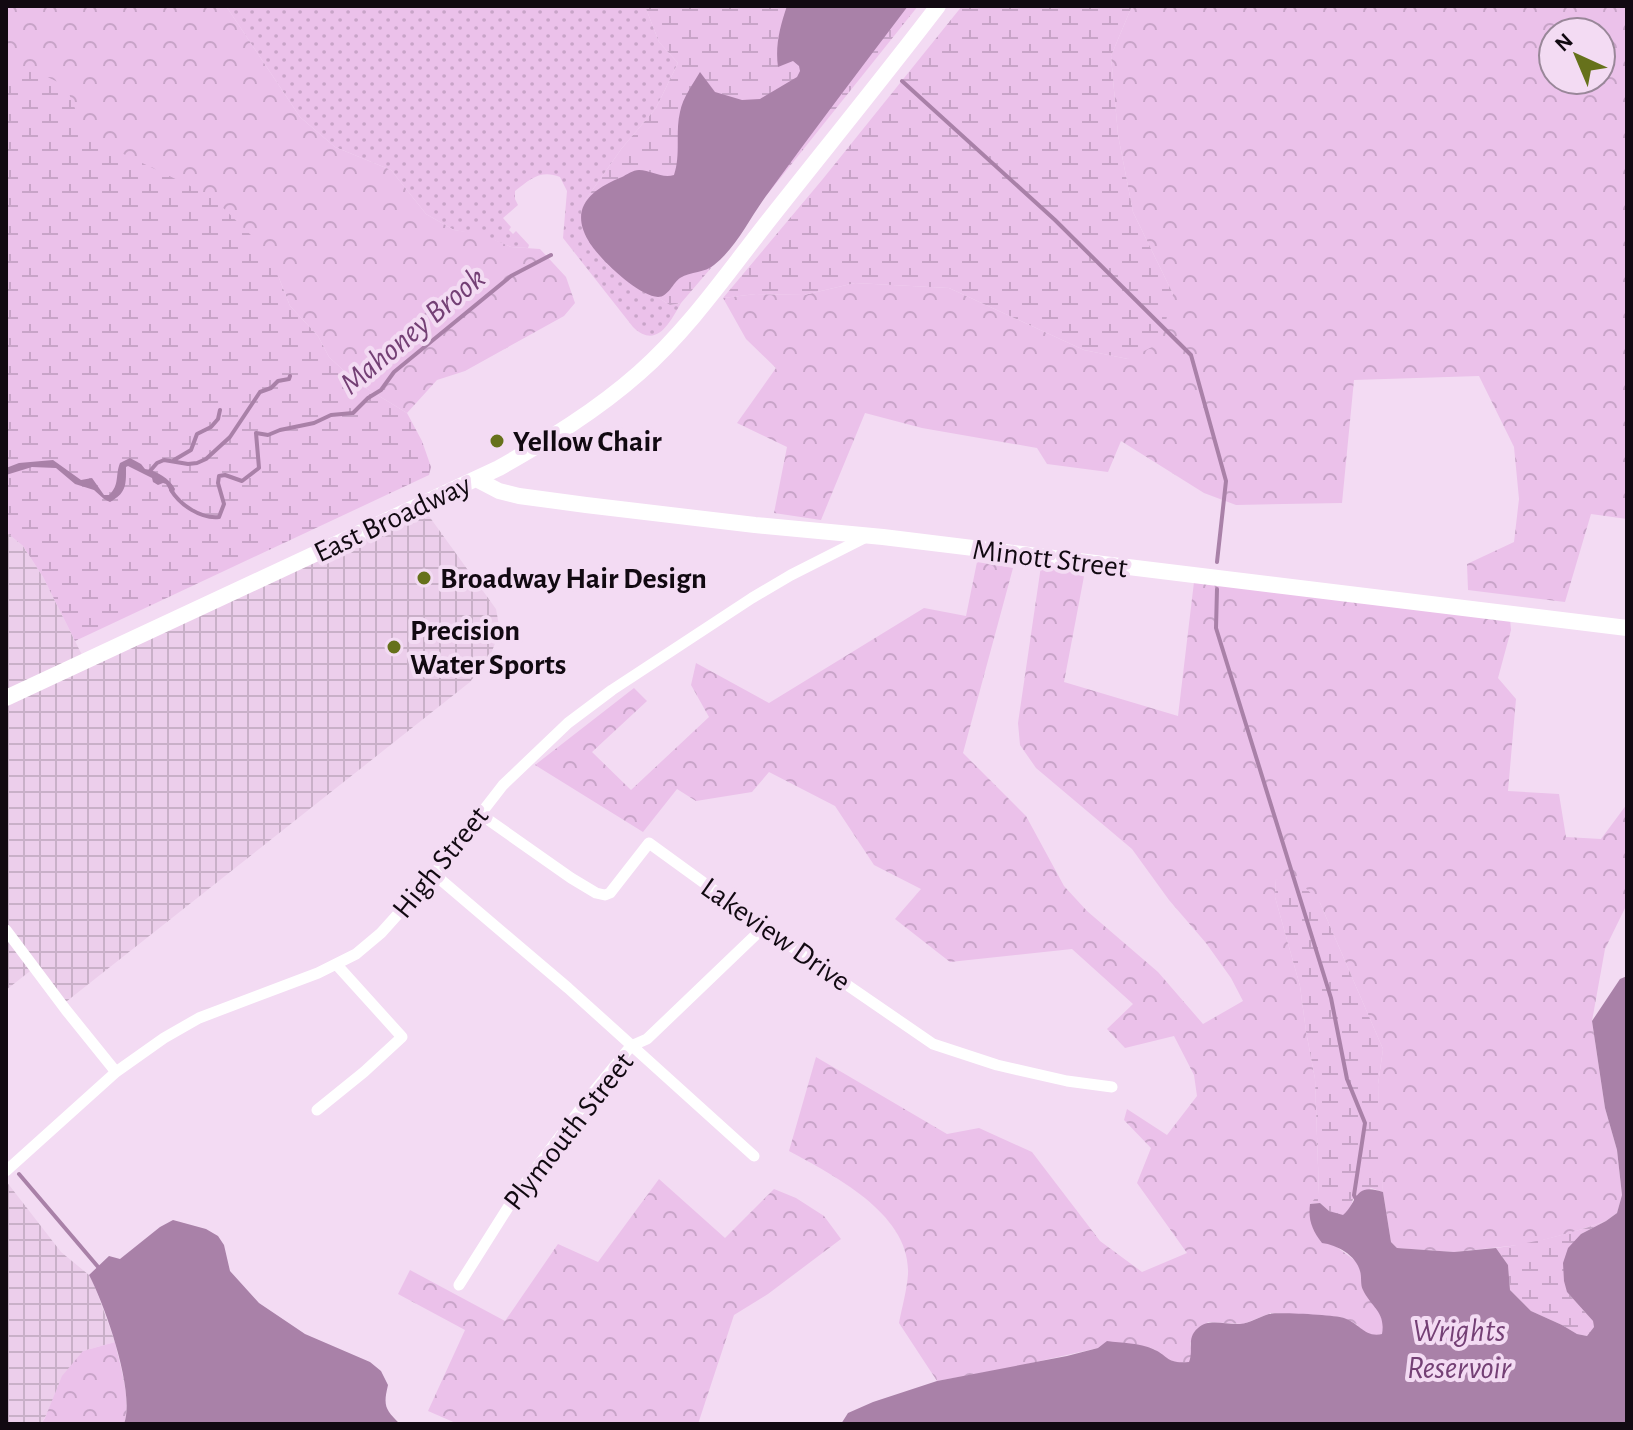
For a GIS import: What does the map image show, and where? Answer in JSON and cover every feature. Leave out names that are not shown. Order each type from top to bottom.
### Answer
[{"type":"main road","name":"East Broadway","points":[[6,698],[476,479],[552,438],[603,403],[674,338],[938,6]]},
{"type":"main road","name":"Minott Street","points":[[476,479],[499,491],[519,496],[1627,628]]},
{"type":"street","name":"High Street","points":[[6,1171],[116,1072],[164,1038],[199,1018],[318,973],[356,954],[381,933],[434,874],[503,785],[581,713],[752,598],[867,536]]},
{"type":"street","name":"Lakeview Drive","points":[[480,814],[571,878],[602,895],[610,893],[649,843],[933,1044],[997,1065],[1067,1081],[1112,1087]]},
{"type":"street","points":[[434,874],[514,941],[754,1156]]},
{"type":"street","name":"Plymouth Street","points":[[459,1285],[514,1198],[631,1046],[647,1039],[764,927]]},
{"type":"street","points":[[6,930],[116,1072]]},
{"type":"street","points":[[317,1110],[402,1037],[336,964]]},
{"type":"shaded area","points":[[421,505],[496,609],[500,631],[490,656],[470,682],[62,1005],[34,968],[6,990],[6,532],[23,546],[43,577],[85,661]]},
{"type":"shaded area","points":[[6,1181],[61,1252],[89,1275],[115,1342],[83,1351],[41,1424],[6,1424]]},
{"type":"green space","points":[[6,6],[226,6],[300,117],[335,147],[391,170],[426,214],[454,230],[481,234],[511,247],[540,249],[566,277],[575,303],[564,316],[465,371],[437,380],[407,413],[356,382],[329,357],[318,336],[290,306],[279,278],[6,130]]},
{"type":"green space","points":[[226,6],[645,6],[659,42],[678,63],[656,108],[622,148],[584,202],[597,253],[610,267],[640,290],[670,305],[681,303],[667,325],[656,335],[649,336],[633,327],[563,238],[567,191],[560,177],[541,175],[515,191],[518,205],[503,218],[511,227],[509,230],[513,234],[516,231],[529,245],[528,248],[511,247],[481,235],[454,230],[426,214],[391,170],[335,147],[300,117]]},
{"type":"green space","points":[[645,6],[918,6],[711,268],[681,303],[670,305],[640,290],[610,267],[587,239],[581,220],[584,202],[622,148],[656,108],[678,63],[659,42]]},
{"type":"green space","points":[[962,6],[1132,6],[1111,56],[1118,135],[1133,212],[1173,294],[1160,343],[1128,359],[1084,350],[949,288],[855,283],[804,295],[756,294],[723,298]]},
{"type":"green space","points":[[1132,6],[1627,6],[1627,519],[1591,514],[1565,602],[1468,590],[1467,564],[1514,542],[1519,499],[1514,447],[1479,376],[1354,380],[1342,503],[1236,505],[1204,493],[1121,441],[1108,472],[1047,464],[1037,448],[922,428],[865,413],[821,520],[774,513],[787,447],[737,423],[776,368],[746,339],[723,298],[756,294],[804,295],[855,283],[949,288],[1084,350],[1128,359],[1173,294],[1133,212],[1118,135],[1111,56]]},
{"type":"green space","points":[[6,67],[27,67],[66,86],[86,136],[211,196],[258,242],[279,278],[290,306],[318,336],[329,357],[356,382],[407,413],[422,441],[431,467],[429,475],[75,641],[43,577],[23,546],[6,532]]},
{"type":"green space","points":[[977,562],[1013,568],[963,753],[1026,816],[1064,886],[1087,911],[1158,972],[1203,1024],[1243,1001],[1231,978],[1132,849],[1036,768],[1020,745],[1018,723],[1041,566],[1085,571],[1064,682],[1178,716],[1194,582],[1510,619],[1511,630],[1498,678],[1516,699],[1508,791],[1559,794],[1566,837],[1601,839],[1627,804],[1627,904],[1605,949],[1592,1021],[1605,1108],[1617,1150],[1622,1195],[1617,1213],[1606,1221],[1528,1244],[1454,1252],[1397,1248],[1391,1242],[1380,1153],[1378,1084],[1383,1049],[1320,903],[1276,879],[1275,897],[1300,986],[1315,1079],[1319,1195],[1310,1204],[1334,1245],[1357,1262],[1362,1288],[1377,1307],[1384,1325],[1382,1334],[1374,1336],[1364,1332],[1341,1317],[1271,1313],[1243,1324],[1208,1322],[1190,1343],[1192,1353],[1189,1362],[1168,1360],[1154,1349],[1128,1344],[937,1381],[899,1323],[908,1274],[906,1252],[897,1233],[866,1199],[789,1151],[816,1057],[947,1134],[979,1128],[1032,1152],[1100,1241],[1142,1272],[1187,1253],[1137,1183],[1151,1148],[1124,1120],[1127,1109],[1167,1135],[1197,1096],[1194,1075],[1174,1036],[1125,1048],[1107,1029],[1133,1004],[1072,949],[950,962],[895,919],[921,889],[874,865],[835,806],[769,772],[752,792],[696,801],[677,789],[643,832],[535,765],[634,688],[647,701],[592,752],[631,790],[709,717],[691,685],[696,663],[769,703],[924,608],[966,616]]},
{"type":"green space","points":[[1276,879],[1301,883],[1320,903],[1383,1049],[1378,1084],[1383,1192],[1371,1188],[1353,1199],[1350,1209],[1343,1216],[1329,1211],[1320,1203],[1310,1204],[1319,1194],[1315,1079],[1300,986],[1275,897]]},
{"type":"green space","points":[[659,1179],[725,1238],[774,1189],[796,1198],[824,1216],[841,1239],[768,1294],[734,1315],[698,1424],[458,1424],[428,1411],[465,1330],[398,1294],[410,1270],[505,1321],[558,1244],[598,1262]]},
{"type":"green space","points":[[1606,1221],[1581,1234],[1567,1292],[1593,1321],[1594,1327],[1587,1336],[1531,1311],[1510,1290],[1508,1265],[1496,1248],[1552,1238]]},
{"type":"green space","points":[[115,1342],[126,1394],[124,1424],[41,1424],[62,1376],[83,1351]]},
{"type":"water","points":[[787,6],[908,6],[730,249],[710,268],[680,278],[665,295],[650,295],[619,274],[593,247],[583,228],[582,209],[601,187],[634,171],[674,175],[680,112],[700,72],[715,92],[742,100],[760,99],[797,77],[799,66],[793,61],[778,67],[779,36]]},
{"type":"water","points":[[130,458],[166,479],[173,485],[174,492],[171,493],[166,484],[158,485],[152,478],[128,466],[123,491],[110,502],[94,490],[75,484],[56,468],[32,467],[6,475],[6,468],[19,463],[53,460],[81,480],[92,478],[104,495],[109,495],[116,484],[120,463]]},
{"type":"water","name":"Wrights Reservoir","points":[[1627,976],[1627,1424],[841,1424],[848,1413],[937,1381],[1067,1356],[1098,1348],[1107,1341],[1142,1346],[1172,1361],[1189,1362],[1192,1336],[1207,1323],[1240,1324],[1269,1314],[1306,1314],[1344,1318],[1366,1332],[1382,1334],[1382,1320],[1362,1288],[1358,1265],[1345,1252],[1322,1243],[1313,1229],[1310,1215],[1310,1204],[1320,1203],[1329,1211],[1343,1215],[1358,1194],[1366,1189],[1383,1192],[1391,1242],[1397,1248],[1454,1252],[1496,1248],[1508,1265],[1510,1290],[1531,1311],[1587,1336],[1594,1327],[1593,1321],[1567,1292],[1563,1263],[1568,1248],[1581,1234],[1617,1213],[1622,1195],[1617,1150],[1605,1108],[1592,1021],[1620,979]]},
{"type":"water","points":[[173,1220],[206,1229],[218,1236],[224,1245],[230,1271],[259,1303],[305,1334],[370,1362],[381,1371],[388,1385],[386,1407],[400,1424],[124,1424],[126,1392],[117,1349],[89,1275],[109,1256],[120,1259]]},
{"type":"waterway","points":[[902,81],[1055,220],[1191,355],[1226,481],[1217,562]]},
{"type":"waterway","name":"Mahoney Brook","points":[[171,490],[192,510],[205,516],[219,517],[224,504],[219,476],[242,481],[259,468],[256,433],[268,435],[314,423],[331,415],[353,413],[381,390],[394,372],[511,276],[551,255]]},
{"type":"waterway","points":[[150,471],[164,460],[188,464],[206,459],[230,437],[260,392],[290,376]]},
{"type":"waterway","points":[[174,460],[191,450],[197,434],[211,427],[218,419],[220,410]]},
{"type":"waterway","points":[[1217,589],[1216,628],[1331,998],[1347,1079],[1365,1123],[1354,1195],[1356,1199]]},
{"type":"waterway","points":[[19,1174],[99,1268]]},
{"type":"place","name":"Yellow Chair","points":[[497,441]]},
{"type":"place","name":"Broadway Hair Design","points":[[424,578]]},
{"type":"place","name":"Precision Water Sports","points":[[394,647]]}]
